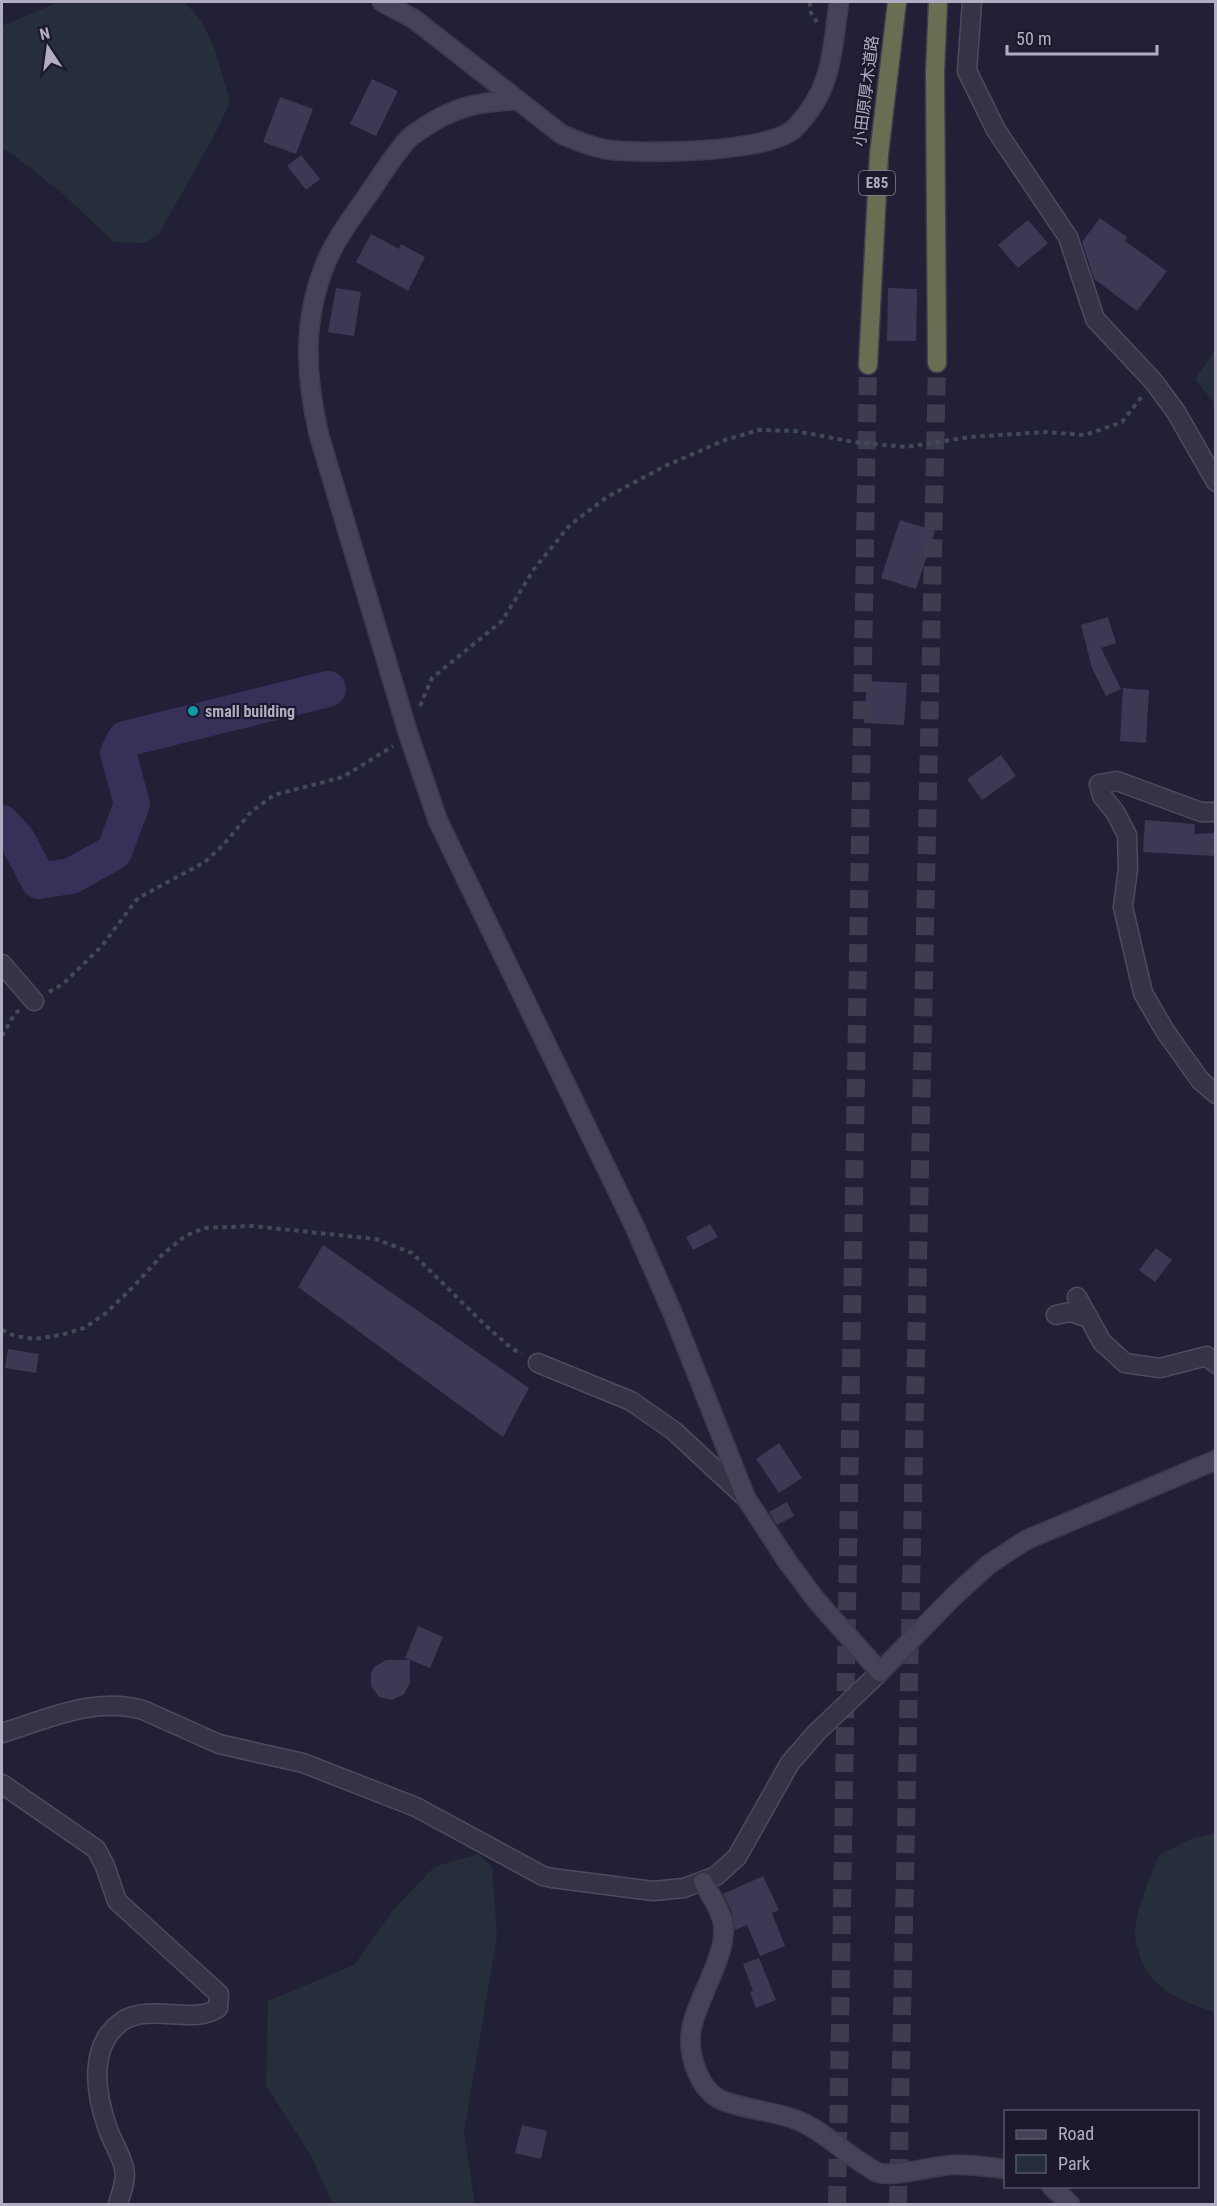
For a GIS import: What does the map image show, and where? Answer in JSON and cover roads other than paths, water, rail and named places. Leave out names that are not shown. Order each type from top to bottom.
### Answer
[{"type":"highway","name":"小田原厚木道路","points":[[868,365],[879,154],[897,2]]},
{"type":"highway","points":[[937,363],[935,72],[938,2]]},
{"type":"street","points":[[382,2],[414,19],[561,134],[588,146],[619,151],[718,149],[773,141],[795,129],[821,93],[829,73],[839,2]]},
{"type":"street","points":[[972,2],[967,71],[996,130],[1068,237],[1095,319],[1154,382],[1176,412],[1215,482]]},
{"type":"street","points":[[518,100],[468,105],[437,119],[410,138],[344,228],[327,259],[315,294],[308,332],[307,362],[310,398],[408,733],[438,822],[634,1225],[673,1314],[746,1498],[787,1561],[816,1600],[880,1671]]},
{"type":"street","points":[[1215,812],[1201,812],[1118,781],[1099,784],[1102,796],[1115,812],[1127,835],[1128,868],[1123,907],[1143,993],[1165,1031],[1200,1080],[1215,1095]]},
{"type":"street","points":[[2,964],[34,1001]]},
{"type":"street","points":[[1077,1296],[1102,1342],[1125,1364],[1160,1368],[1207,1356],[1215,1364]]},
{"type":"street","points":[[1056,1315],[1070,1312],[1089,1318]]},
{"type":"street","points":[[538,1363],[631,1401],[674,1431],[746,1498]]},
{"type":"street","points":[[2,1733],[93,1706],[130,1706],[219,1744],[303,1763],[416,1808],[543,1876],[653,1891],[684,1888],[704,1882],[722,1872],[737,1857],[777,1784],[803,1747],[988,1565],[1026,1540],[1215,1460]]},
{"type":"street","points":[[2,1784],[96,1849],[105,1866],[117,1901],[219,1994],[218,2008],[206,2014],[147,2013],[125,2020],[107,2037],[101,2049],[96,2070],[103,2111],[124,2168],[124,2184],[118,2205]]},
{"type":"street","points":[[704,1882],[723,1920],[722,1943],[695,2015],[691,2032],[692,2055],[707,2089],[722,2101],[799,2121],[879,2173],[951,2165],[1004,2169]]},
{"type":"street","points":[[1052,2188],[1070,2205]]},
{"type":"waterway","points":[[2,823],[18,841],[39,881],[71,876],[114,852],[132,804],[118,753],[125,739],[328,689]]},
{"type":"tunnel","points":[[898,2204],[937,363]]},
{"type":"tunnel","points":[[837,2204],[868,365]]},
{"type":"place","name":"small building","points":[[193,711]]}]
